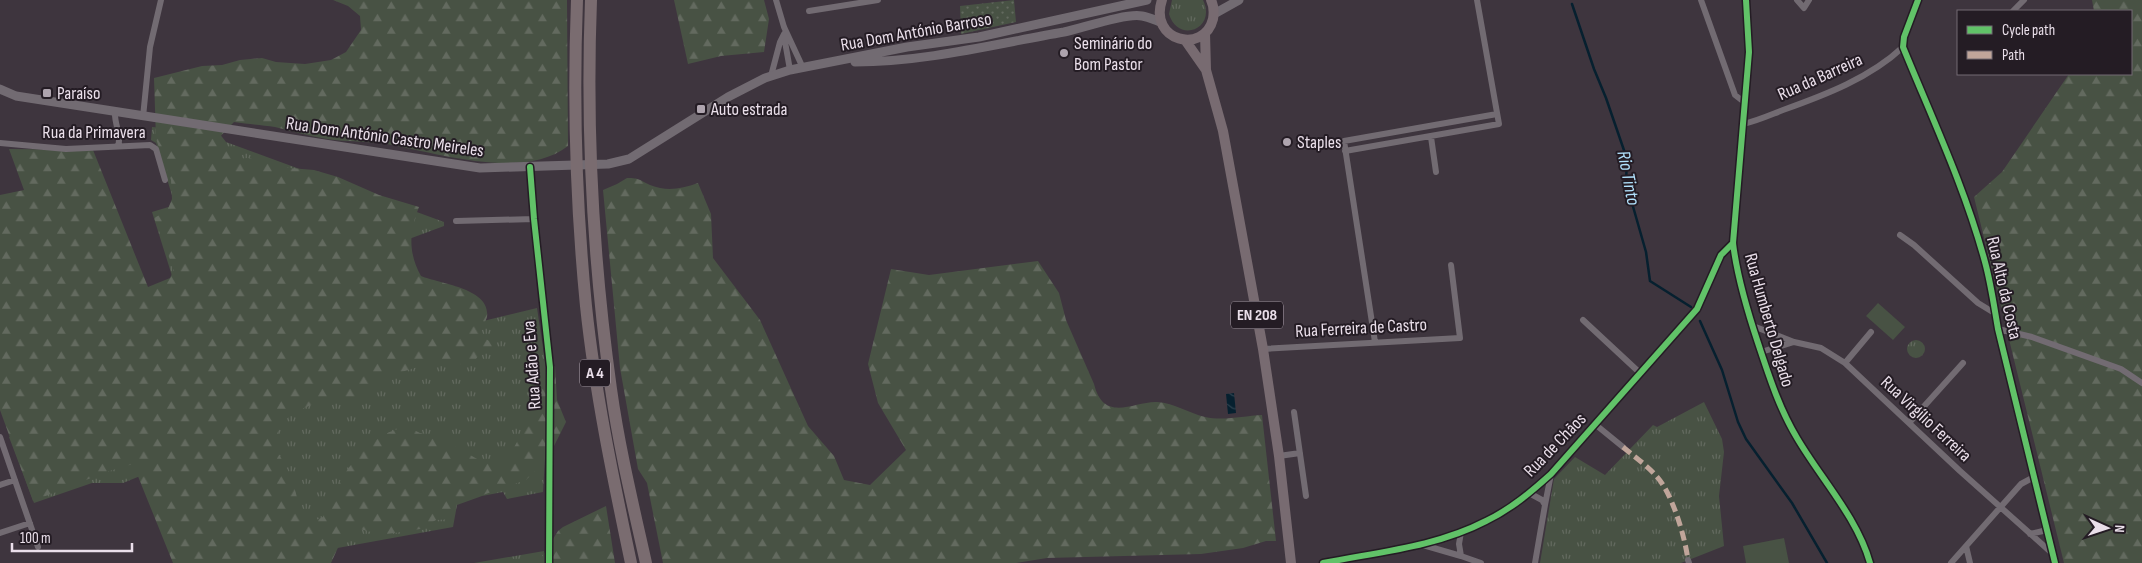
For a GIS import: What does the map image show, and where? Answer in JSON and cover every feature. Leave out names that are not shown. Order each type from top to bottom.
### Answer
[{"type":"highway","name":"A 4","points":[[577,0],[574,79],[576,148],[586,308],[610,464],[631,563]]},
{"type":"highway","name":"A 4","points":[[591,0],[588,79],[590,148],[600,304],[611,390],[646,563]]},
{"type":"main road","name":"Rua Dom António Barroso","points":[[835,63],[907,47],[987,35],[1147,0]]},
{"type":"main road","points":[[1161,22],[1159,11],[1162,0]]},
{"type":"main road","points":[[1211,0],[1214,14],[1239,0]]},
{"type":"main road","name":"EN 208","points":[[1214,14],[1212,24],[1205,33],[1206,70],[1223,131],[1263,349],[1280,456],[1291,563]]},
{"type":"main road","name":"Rua Dom António Barroso","points":[[835,63],[880,62],[955,51],[1085,28],[1129,16],[1141,16],[1161,22]]},
{"type":"main road","name":"EN 208","points":[[1161,22],[1166,31],[1175,38],[1185,40],[1206,70]]},
{"type":"main road","points":[[1185,40],[1196,39],[1205,33]]},
{"type":"main road","name":"Rua Dom António Castro Meireles","points":[[0,89],[16,96],[143,117],[480,168],[530,167],[608,164],[629,159],[728,97],[771,76],[790,70],[835,63]]},
{"type":"street","points":[[143,117],[150,47],[160,0]]},
{"type":"street","points":[[776,0],[784,30],[790,70]]},
{"type":"street","points":[[809,11],[878,0]]},
{"type":"street","points":[[1345,150],[1499,124],[1477,0]]},
{"type":"street","points":[[1701,0],[1735,95],[1744,102]]},
{"type":"street","name":"Rua Humberto Delgado","points":[[1746,0],[1749,52],[1733,243],[1735,265],[1752,326],[1777,400],[1797,438],[1862,539],[1870,563]]},
{"type":"street","points":[[1797,0],[1804,8],[1809,0]]},
{"type":"street","points":[[1903,47],[1904,37],[1918,0]]},
{"type":"street","points":[[2014,10],[2024,0]]},
{"type":"street","points":[[784,30],[804,68]]},
{"type":"street","points":[[771,76],[784,30]]},
{"type":"street","name":"Rua da Barreira","points":[[1743,124],[1815,99],[1866,74],[1889,60],[1903,47]]},
{"type":"street","name":"Rua Alto da Costa","points":[[1903,47],[1972,220],[1985,262],[1998,329],[2056,563]]},
{"type":"street","points":[[115,112],[114,118],[120,138],[118,146]]},
{"type":"street","points":[[1375,342],[1344,141],[1497,114]]},
{"type":"street","points":[[1431,137],[1436,172]]},
{"type":"street","name":"Rua da Primavera","points":[[0,143],[66,149],[154,146],[165,180]]},
{"type":"street","name":"Rua Adão e Eva","points":[[530,167],[550,367],[548,563]]},
{"type":"street","points":[[456,221],[534,218]]},
{"type":"street","points":[[1900,235],[1914,245],[1978,303],[1996,314]]},
{"type":"street","name":"Rua de Chãos","points":[[1323,563],[1422,544],[1462,532],[1486,521],[1529,494],[1552,474],[1696,309],[1721,255],[1733,243]]},
{"type":"street","name":"Rua Ferreira de Castro","points":[[1263,349],[1460,338],[1451,265]]},
{"type":"street","points":[[1583,320],[1640,373]]},
{"type":"street","name":"Rua Virgílio Ferreira","points":[[1752,326],[1794,342],[1821,348],[1845,363],[2053,554]]},
{"type":"street","points":[[1998,329],[2032,337],[2121,369],[2142,383]]},
{"type":"street","points":[[1845,363],[1871,332]]},
{"type":"street","name":"Rua Virgílio Ferreira","points":[[1761,352],[1794,342]]},
{"type":"street","points":[[1909,423],[1963,363]]},
{"type":"street","points":[[1294,412],[1306,496]]},
{"type":"street","points":[[1596,425],[1623,447]]},
{"type":"street","points":[[0,437],[38,546]]},
{"type":"street","points":[[1280,456],[1300,453]]},
{"type":"street","points":[[1535,563],[1552,474]]},
{"type":"street","points":[[1951,563],[2021,484],[2034,477]]},
{"type":"street","points":[[0,485],[15,480]]},
{"type":"street","points":[[1529,494],[1542,500],[1546,505]]},
{"type":"street","points":[[0,533],[30,523]]},
{"type":"street","points":[[2030,534],[2043,531],[2046,526]]},
{"type":"street","points":[[1461,556],[1459,544],[1462,532]]},
{"type":"street","points":[[1422,544],[1481,563]]},
{"type":"street","points":[[1966,546],[1970,563]]},
{"type":"green space","points":[[333,0],[567,0],[568,146],[549,156],[528,162],[480,162],[387,144],[327,139],[275,127],[234,122],[217,140],[237,159],[248,158],[290,168],[314,170],[338,177],[379,195],[419,207],[413,225],[411,242],[414,259],[421,276],[463,289],[481,299],[486,307],[487,317],[480,331],[484,338],[497,345],[478,356],[472,365],[433,362],[383,378],[350,401],[329,397],[291,414],[279,428],[276,449],[291,476],[302,515],[312,522],[323,517],[340,482],[363,451],[386,434],[406,426],[420,433],[439,437],[484,463],[507,461],[523,430],[529,398],[534,384],[545,372],[555,366],[557,400],[566,422],[554,446],[540,466],[526,480],[457,504],[453,519],[436,520],[420,529],[382,535],[360,529],[346,530],[331,563],[173,563],[133,464],[106,472],[33,501],[0,410],[0,195],[24,190],[9,149],[93,150],[148,287],[170,278],[174,270],[154,218],[167,211],[172,199],[171,180],[156,139],[154,78],[202,66],[222,65],[240,60],[262,58],[276,62],[305,64],[331,60],[346,52],[361,30],[360,16],[348,6]]},
{"type":"green space","points":[[674,0],[764,0],[769,19],[764,52],[721,56],[688,64]]},
{"type":"green space","points":[[1014,0],[1016,22],[961,34],[960,6]]},
{"type":"green space","points":[[1172,0],[1203,0],[1206,10],[1205,19],[1201,25],[1195,29],[1180,29],[1169,14]]},
{"type":"green space","points":[[2092,0],[2142,0],[2142,563],[2064,563],[1974,197],[2002,172],[2068,75],[2132,75],[2132,10],[2094,10]]},
{"type":"green space","points":[[152,127],[219,133],[226,142],[444,222],[444,226],[409,239],[419,287],[421,336],[537,308],[546,368],[546,440],[543,492],[507,499],[503,492],[482,496],[457,505],[453,527],[255,563],[249,563],[150,472],[123,483],[92,483],[34,503],[9,437],[27,430],[144,290],[173,279],[152,212],[175,205],[156,143],[151,140]]},
{"type":"green space","points":[[627,178],[637,179],[656,187],[668,189],[698,183],[711,214],[713,258],[760,320],[808,426],[834,456],[844,480],[870,485],[906,450],[878,403],[868,364],[891,269],[929,275],[1038,261],[1059,293],[1066,320],[1099,396],[1105,404],[1121,408],[1157,402],[1212,418],[1262,415],[1276,541],[1266,541],[1243,548],[1201,554],[1047,558],[1016,563],[663,563],[647,483],[638,469],[620,368],[603,190]]},
{"type":"green space","points":[[1878,303],[1905,327],[1893,340],[1866,316]]},
{"type":"green space","points":[[1916,340],[1922,343],[1925,349],[1922,355],[1916,358],[1910,355],[1907,349],[1910,343]]},
{"type":"green space","points":[[1704,402],[1722,439],[1724,452],[1719,496],[1724,546],[1681,563],[1540,563],[1554,479],[1575,457],[1605,475],[1653,425],[1657,427]]},
{"type":"green space","points":[[606,506],[615,563],[538,563],[558,531]]},
{"type":"green space","points":[[1784,538],[1789,563],[1746,563],[1743,546]]},
{"type":"green space","points":[[544,551],[543,563],[474,563]]},
{"type":"water","points":[[1234,393],[1236,413],[1228,414],[1226,394]]},
{"type":"waterway","name":"Rio Tinto","points":[[1572,4],[1627,159],[1626,182],[1646,252],[1650,281],[1691,307]]},
{"type":"waterway","name":"Rio Tinto","points":[[1700,321],[1722,370],[1738,422],[1746,439],[1792,503],[1827,563]]},
{"type":"marked path","points":[[1623,447],[1650,470],[1663,485],[1679,521],[1688,560]]},
{"type":"cycle path","points":[[1746,0],[1749,52],[1733,243],[1740,281],[1762,355],[1785,415],[1806,453],[1848,514],[1870,563]]},
{"type":"cycle path","points":[[1918,0],[1904,37],[1903,47],[1947,153],[1977,234],[2055,563]]},
{"type":"cycle path","points":[[530,167],[550,367],[549,563]]},
{"type":"cycle path","points":[[1323,563],[1406,548],[1447,537],[1467,530],[1495,516],[1528,494],[1551,474],[1697,309],[1721,255],[1733,243]]},
{"type":"place","name":"Seminário do Bom Pastor","points":[[1064,53]]},
{"type":"place","name":"Paraíso","points":[[47,93]]},
{"type":"place","name":"Auto estrada","points":[[701,109]]},
{"type":"place","name":"Staples","points":[[1287,142]]}]
